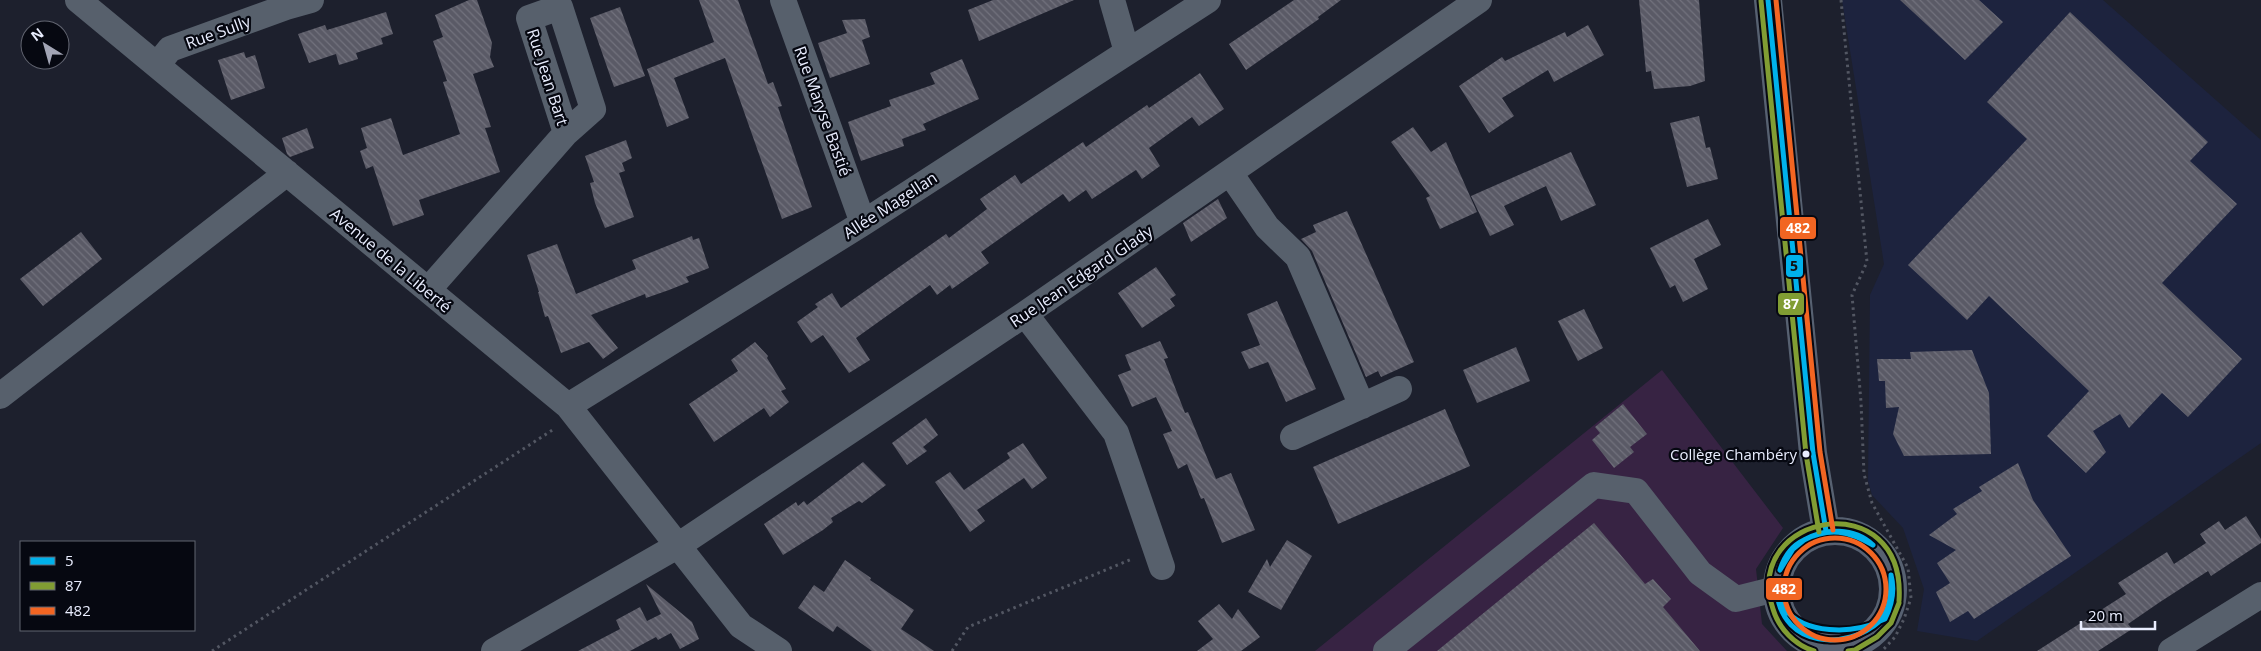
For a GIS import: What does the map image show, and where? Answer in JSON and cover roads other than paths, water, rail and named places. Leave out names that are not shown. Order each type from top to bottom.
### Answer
[{"type":"main road","points":[[1768,0],[1813,453],[1826,531]]},
{"type":"main road","points":[[1826,531],[1844,531],[1862,537],[1877,548],[1888,564],[1893,582],[1892,601],[1885,619],[1872,633],[1856,643],[1838,649],[1819,645],[1802,638],[1788,625],[1779,608],[1776,590],[1778,573],[1785,558],[1796,545],[1810,536],[1826,531]]},
{"type":"street","name":"Avenue de la Liberté","points":[[78,0],[572,410],[741,626],[779,651]]},
{"type":"street","name":"Rue Sully","points":[[157,65],[170,49],[285,4],[311,0]]},
{"type":"street","name":"Rue Maryse Bastié","points":[[783,0],[863,223]]},
{"type":"street","points":[[1112,0],[1127,52]]},
{"type":"street","name":"Allée Magellan","points":[[572,410],[1208,0]]},
{"type":"street","name":"Rue Jean Edgard Glady","points":[[494,651],[678,545],[1025,314],[1479,0]]},
{"type":"street","name":"Rue Jean Bart","points":[[428,290],[566,133]]},
{"type":"street","points":[[0,396],[286,173]]},
{"type":"street","points":[[1230,173],[1267,228],[1298,257],[1362,406]]},
{"type":"street","points":[[1025,314],[1116,433],[1159,558]]},
{"type":"street","points":[[1293,437],[1399,389]]},
{"type":"street","points":[[1386,651],[1594,485],[1636,491],[1700,573],[1736,599],[1776,590]]},
{"type":"street","points":[[2171,651],[2261,595]]},
{"type":"place","name":"Collège Chambéry","points":[[1806,454]]}]
